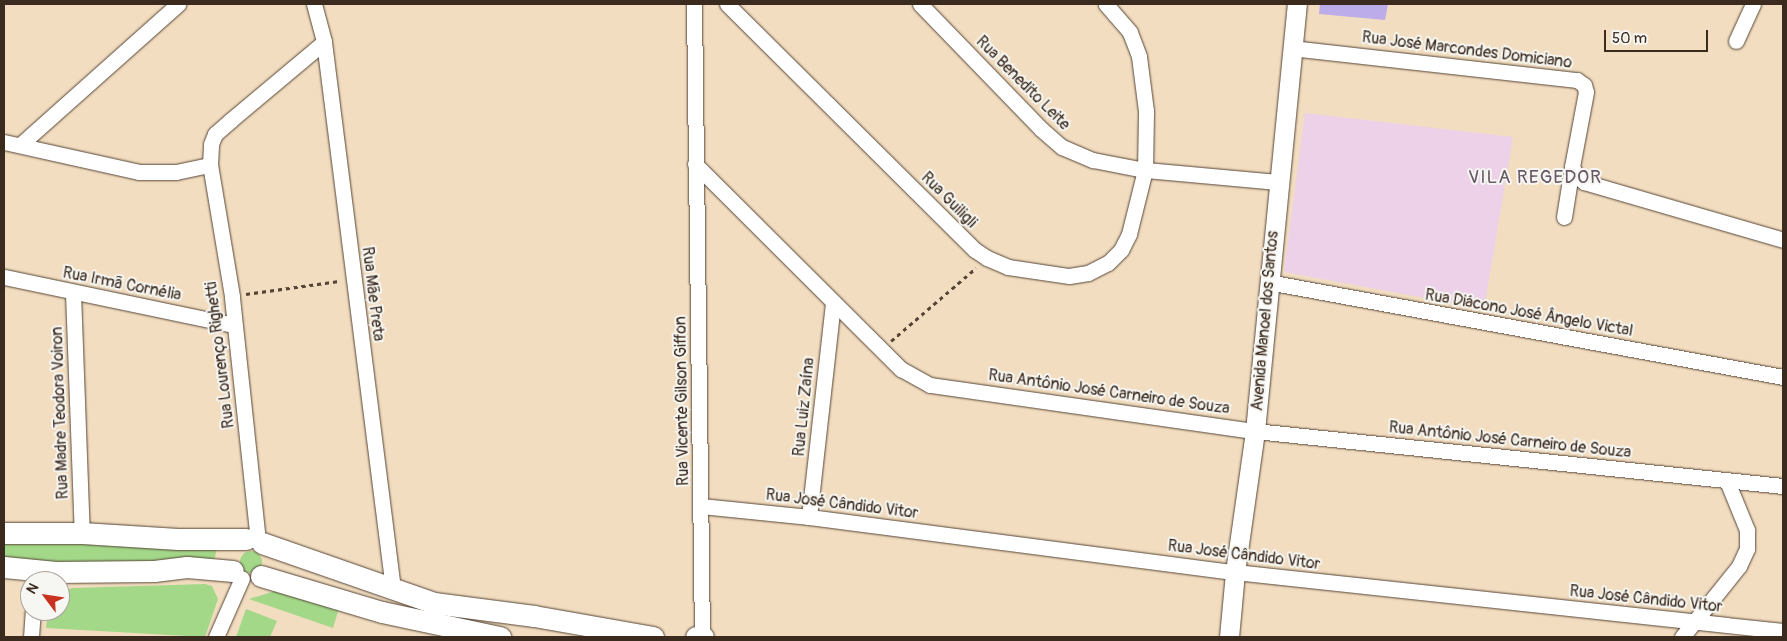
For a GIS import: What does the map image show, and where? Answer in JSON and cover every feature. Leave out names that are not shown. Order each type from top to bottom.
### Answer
[{"type":"main road","points":[[4,533],[82,533],[178,539],[255,541],[434,603],[534,616],[653,637]]},
{"type":"main road","points":[[255,541],[266,547],[270,560],[269,566],[245,575],[229,560],[232,549],[255,541]]},
{"type":"main road","points":[[4,567],[23,571]]},
{"type":"main road","points":[[70,576],[186,567],[245,575],[382,612],[500,637]]},
{"type":"main road","points":[[696,637],[703,637]]},
{"type":"street","points":[[20,145],[178,4]]},
{"type":"street","name":"Rua Mãe Preta","points":[[314,4],[324,42],[393,589]]},
{"type":"street","name":"Rua Vicente Gilson Giffon","points":[[694,4],[703,637]]},
{"type":"street","name":"Rua Guiligli","points":[[727,4],[960,236],[987,258],[1008,267],[1069,276],[1088,273],[1108,263],[1121,250],[1129,234],[1145,170],[1146,111],[1139,56],[1130,32],[1106,4]]},
{"type":"street","name":"Rua Benedito Leite","points":[[920,4],[1042,130],[1062,147],[1093,160],[1145,170],[1278,182]]},
{"type":"street","name":"Avenida Manoel dos Santos","points":[[1229,637],[1235,572],[1255,431],[1291,48],[1297,4]]},
{"type":"street","points":[[1736,41],[1753,4]]},
{"type":"street","name":"Rua Lourenço Righetti","points":[[255,541],[232,296],[210,165],[211,144],[216,134],[324,42]]},
{"type":"street","name":"Rua José Marcondes Domiciano","points":[[1291,48],[1577,80],[1584,85],[1586,92],[1564,217]]},
{"type":"street","points":[[4,142],[138,172],[176,172],[210,165]]},
{"type":"street","name":"Rua Antônio José Carneiro de Souza","points":[[695,164],[901,369],[930,385],[1255,431],[1783,486]]},
{"type":"street","points":[[1572,167],[1576,175],[1584,182],[1783,240]]},
{"type":"street","name":"Rua Irmã Cornélia","points":[[4,277],[73,293],[234,325]]},
{"type":"street","name":"Rua Diácono José Ângelo Victal","points":[[1268,282],[1783,378]]},
{"type":"street","name":"Rua Madre Teodora Voiron","points":[[73,293],[82,533]]},
{"type":"street","name":"Rua Luiz Zaína","points":[[809,517],[833,302]]},
{"type":"street","points":[[1682,637],[1739,566],[1747,549],[1747,530],[1727,481]]},
{"type":"street","name":"Rua José Cândido Vitor","points":[[701,506],[809,517],[1235,572],[1783,631]]},
{"type":"street","points":[[216,637],[245,575]]},
{"type":"street","points":[[31,637],[32,621]]},
{"type":"path","points":[[881,349],[987,258]]},
{"type":"path","points":[[232,296],[353,279]]},
{"type":"shaded area","points":[[1305,113],[1513,137],[1484,309],[1284,272]]},
{"type":"green space","points":[[4,540],[217,549],[213,564],[55,563],[4,558]]},
{"type":"green space","points":[[251,551],[259,554],[262,562],[259,570],[251,573],[243,570],[240,562],[243,554]]},
{"type":"green space","points":[[205,584],[212,586],[218,599],[205,637],[46,628],[47,621],[70,621],[70,589]]},
{"type":"green space","points":[[275,591],[339,608],[333,628],[249,599]]},
{"type":"green space","points":[[246,609],[277,621],[270,637],[236,637]]},
{"type":"building","points":[[1320,4],[1388,4],[1385,20],[1319,14]]},
{"type":"district","name":"VILA REGEDOR","points":[[1535,178]]}]
